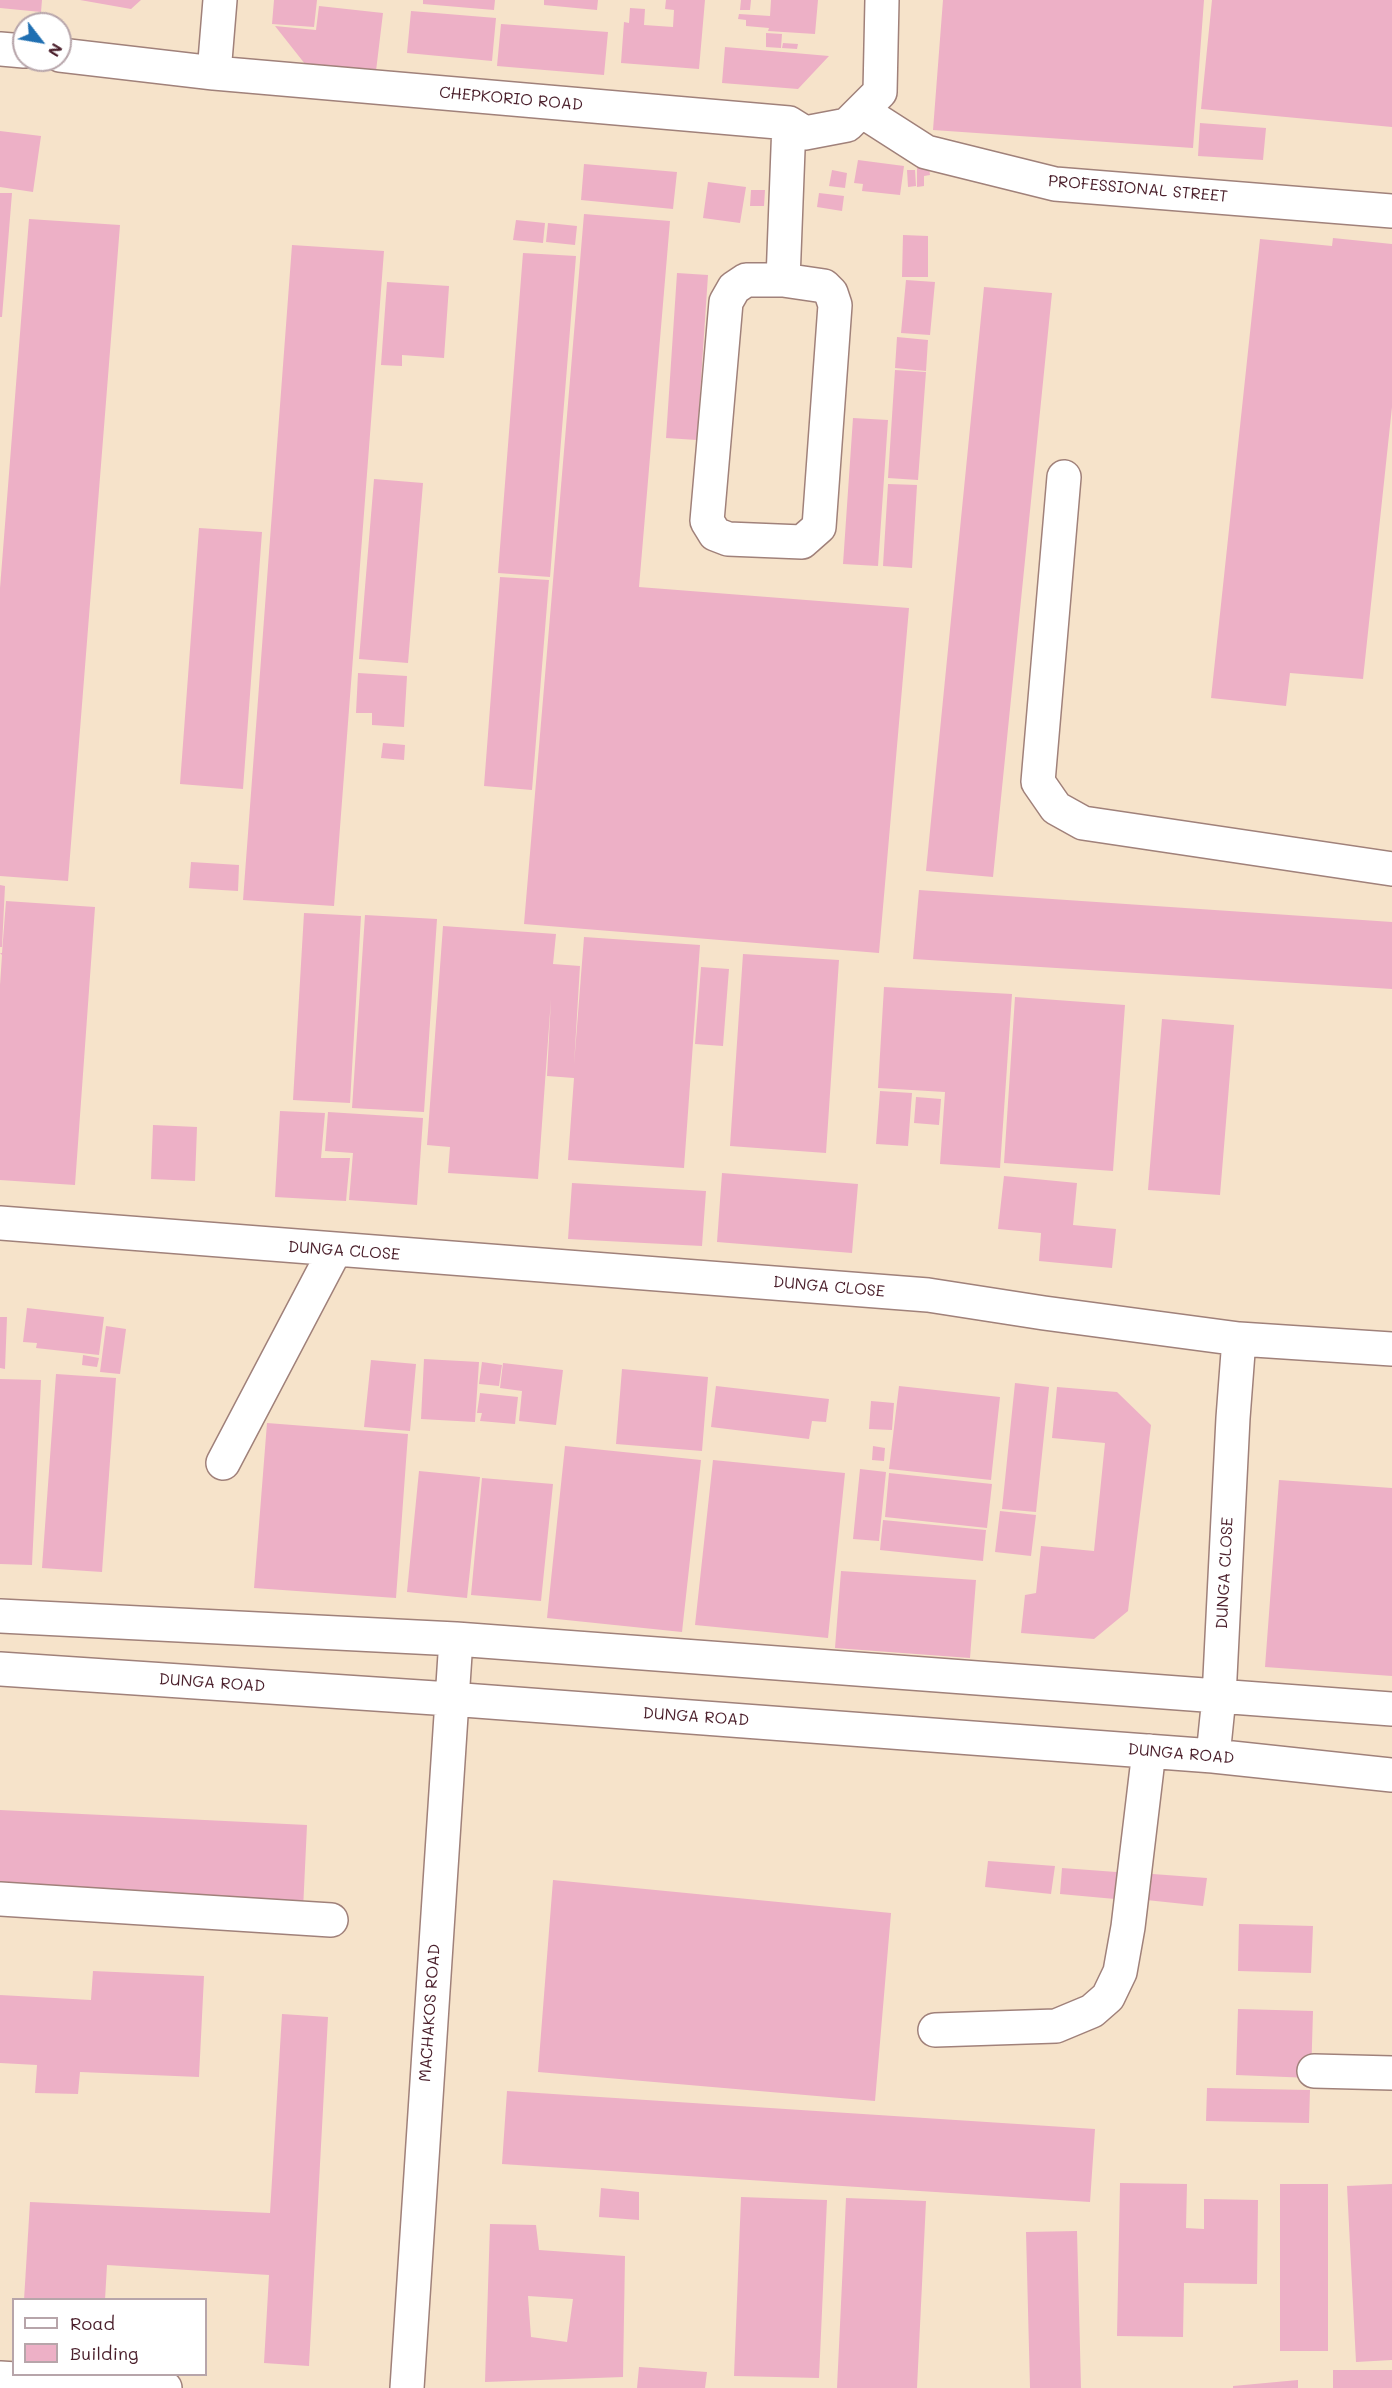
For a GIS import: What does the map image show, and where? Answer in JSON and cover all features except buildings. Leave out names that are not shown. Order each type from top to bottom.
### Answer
[{"type":"street","points":[[214,73],[220,0]]},
{"type":"street","name":"CHEPKORIO ROAD","points":[[72,56],[214,73],[797,128],[847,125],[880,92],[882,0]]},
{"type":"street","name":"PROFESSIONAL STREET","points":[[862,111],[926,152],[1055,184],[1392,211]]},
{"type":"street","points":[[783,280],[797,128]]},
{"type":"street","points":[[746,280],[783,280],[824,286],[831,293],[835,305],[819,527],[802,542],[728,539],[715,534],[707,521],[726,302],[734,288],[746,280]]},
{"type":"street","points":[[1064,477],[1038,782],[1056,808],[1083,823],[1392,869]]},
{"type":"street","name":"DUNGA CLOSE","points":[[0,1223],[928,1295],[1044,1314],[1239,1339],[1213,1756]]},
{"type":"street","points":[[223,1463],[335,1250]]},
{"type":"street","points":[[1239,1339],[1392,1349]]},
{"type":"street","points":[[0,1616],[456,1639],[1392,1710]]},
{"type":"street","name":"MACHAKOS ROAD","points":[[406,2388],[450,1699],[456,1639]]},
{"type":"street","name":"DUNGA ROAD","points":[[0,1669],[450,1699],[1149,1751],[1392,1775]]},
{"type":"street","points":[[935,2030],[1056,2026],[1092,2011],[1108,1997],[1120,1972],[1128,1927],[1149,1751]]},
{"type":"street","points":[[0,1899],[331,1920]]},
{"type":"street","points":[[1314,2071],[1392,2073]]},
{"type":"street","points":[[0,2378],[165,2388]]}]
